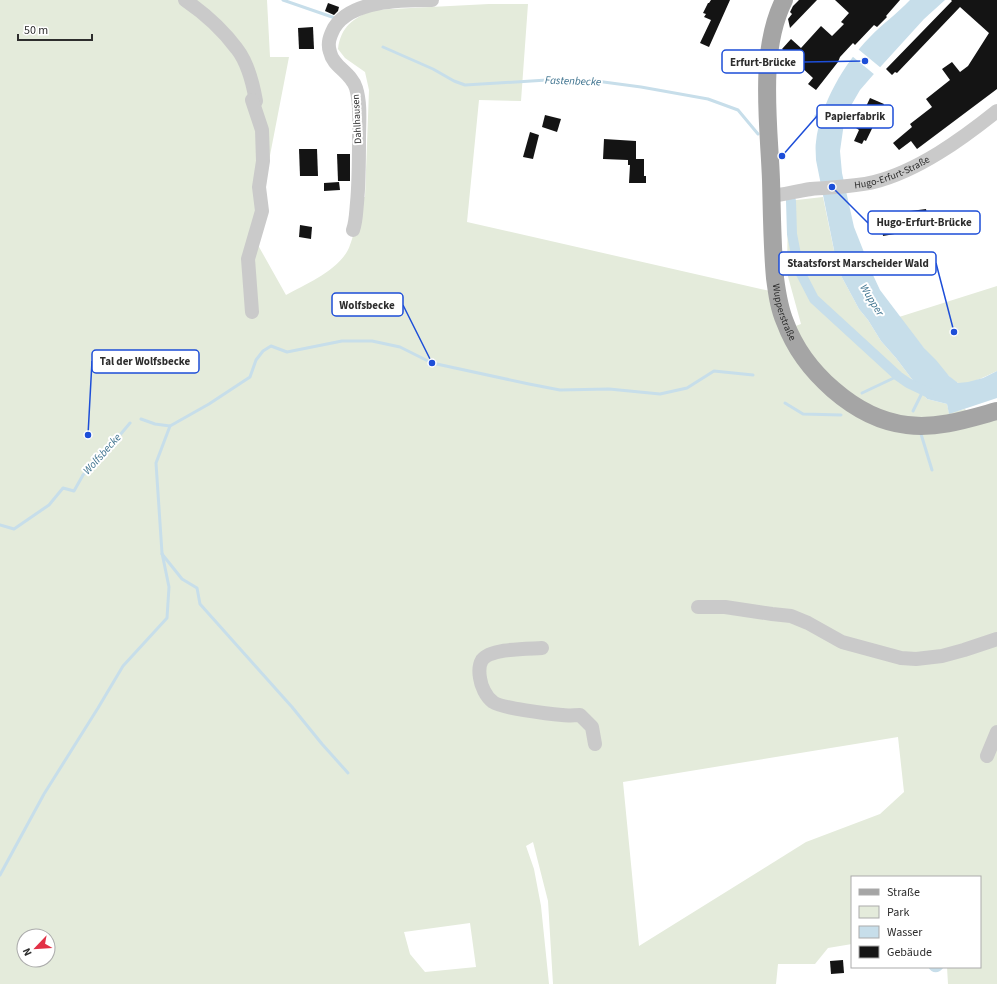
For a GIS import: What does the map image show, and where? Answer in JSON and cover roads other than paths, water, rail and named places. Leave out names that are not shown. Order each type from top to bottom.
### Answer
[{"type":"main road","name":"Wupperstraße","points":[[784,0],[776,22],[767,80],[773,261],[778,300],[785,323],[794,342],[808,363],[845,400],[891,422],[927,426],[950,423],[997,411]]},
{"type":"street","points":[[185,0],[201,11],[237,49],[248,69],[256,101],[253,102],[262,130],[263,160],[259,187],[262,211],[248,259],[252,312]]},
{"type":"street","name":"Dahlhausen","points":[[353,230],[356,223],[359,182],[358,103],[356,87],[351,77],[334,61],[330,53],[328,45],[331,34],[343,17],[365,4],[394,1],[432,0]]},
{"type":"street","name":"Hugo-Erfurt-Straße","points":[[772,196],[874,182],[892,176],[929,160],[997,111]]},
{"type":"street","points":[[698,608],[725,607],[791,616],[808,623],[842,642],[901,658],[916,659],[942,656],[997,638]]},
{"type":"street","points":[[542,648],[500,651],[482,660],[479,670],[486,694],[492,702],[502,706],[562,715],[580,715],[592,727],[594,744]]},
{"type":"street","points":[[987,756],[997,732]]},
{"type":"water","name":"Wupper","points":[[910,0],[945,0],[924,19],[860,90],[849,109],[844,123],[840,151],[842,173],[854,227],[880,290],[924,348],[949,376],[958,383],[983,378],[997,371],[997,398],[949,414],[947,404],[927,399],[881,341],[859,309],[838,270],[816,160],[818,128],[822,114],[835,85],[860,47]]},
{"type":"water","points":[[929,968],[943,968],[938,972],[931,971]]},
{"type":"waterway","name":"Fastenbecke","points":[[283,0],[335,18]]},
{"type":"waterway","name":"Fastenbecke","points":[[383,47],[465,85],[547,80],[596,81],[641,87],[708,99],[738,110],[758,134]]},
{"type":"waterway","name":"Fastenbecke","points":[[816,116],[826,113]]},
{"type":"waterway","points":[[791,201],[792,234],[799,270],[814,299],[898,376],[908,383],[929,393]]},
{"type":"waterway","name":"Wolfsbecke","points":[[141,419],[155,424],[170,426],[209,404],[250,377],[256,360],[263,351],[271,346],[287,352],[342,341],[372,341],[400,347],[432,363],[560,390],[609,389],[660,394],[687,388],[714,371],[753,375]]},
{"type":"waterway","points":[[862,393],[898,376]]},
{"type":"waterway","points":[[913,411],[923,391]]},
{"type":"waterway","points":[[785,403],[803,414],[841,415]]},
{"type":"waterway","name":"Wolfsbecke","points":[[0,525],[14,529],[49,505],[63,488],[74,491],[83,475],[104,454],[130,423]]},
{"type":"waterway","points":[[0,875],[44,794],[123,666],[167,618],[169,587],[162,553],[156,463],[170,426]]},
{"type":"waterway","points":[[921,434],[932,470]]},
{"type":"waterway","points":[[162,554],[182,579],[197,588],[200,604],[292,707],[348,773]]},
{"type":"place","name":"Erfurt-Brücke","points":[[865,61]]},
{"type":"place","name":"Papierfabrik","points":[[782,156]]},
{"type":"place","name":"Hugo-Erfurt-Brücke","points":[[832,187]]},
{"type":"place","name":"Staatsforst Marscheider Wald","points":[[954,332]]},
{"type":"place","name":"Wolfsbecke","points":[[432,363]]},
{"type":"place","name":"Tal der Wolfsbecke","points":[[88,435]]}]
